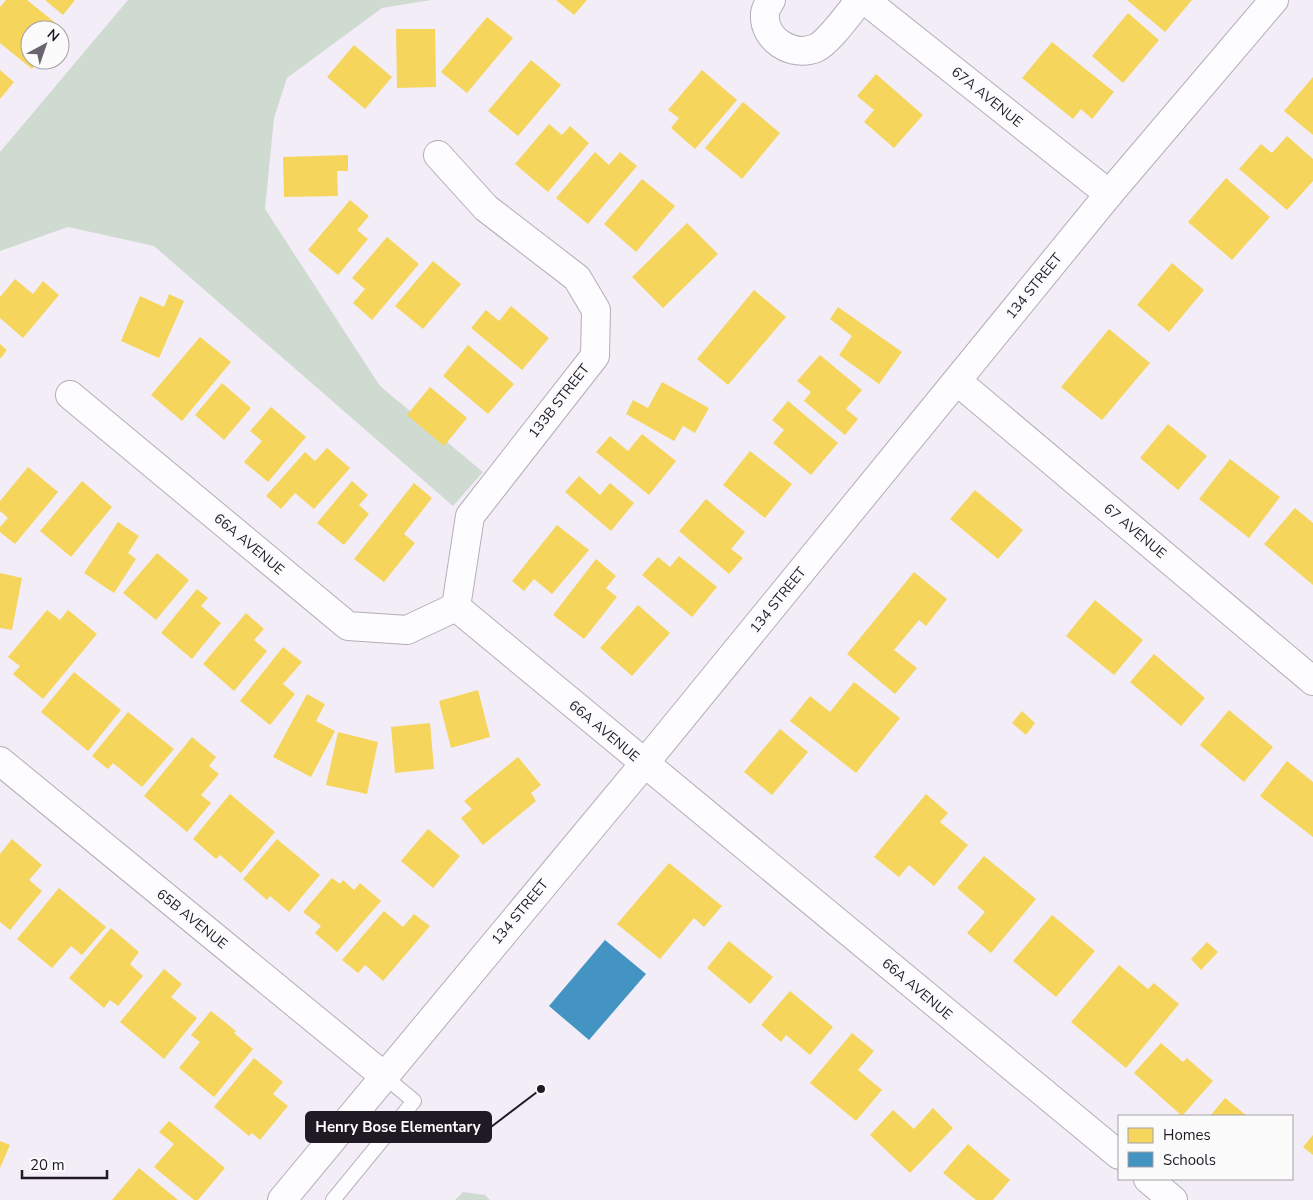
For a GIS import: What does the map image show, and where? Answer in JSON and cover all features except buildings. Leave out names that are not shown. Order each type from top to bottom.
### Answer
[{"type":"street","points":[[771,0],[764,12],[766,28],[778,44],[798,51],[816,48],[836,31],[860,0]]},
{"type":"street","name":"67A AVENUE","points":[[865,0],[1109,194]]},
{"type":"street","name":"134 STREET","points":[[282,1200],[644,764],[1109,194],[1274,0]]},
{"type":"street","name":"133B STREET","points":[[438,155],[486,208],[576,278],[596,310],[595,356],[470,516],[456,607]]},
{"type":"street","name":"67 AVENUE","points":[[957,381],[1313,681]]},
{"type":"street","name":"66A AVENUE","points":[[70,395],[348,626],[407,630],[456,607],[1118,1154]]},
{"type":"street","name":"65B AVENUE","points":[[0,761],[384,1076]]},
{"type":"street","points":[[1149,1180],[1173,1200]]},
{"type":"lane","points":[[333,1200],[414,1101],[384,1076]]},
{"type":"shaded area","points":[[128,0],[431,0],[382,8],[287,78],[274,118],[265,209],[380,386],[483,472],[453,506],[154,246],[68,227],[0,251],[0,152]]},
{"type":"shaded area","points":[[463,1192],[485,1195],[490,1200],[455,1200]]},
{"type":"place","name":"Henry Bose Elementary","points":[[541,1089]]}]
